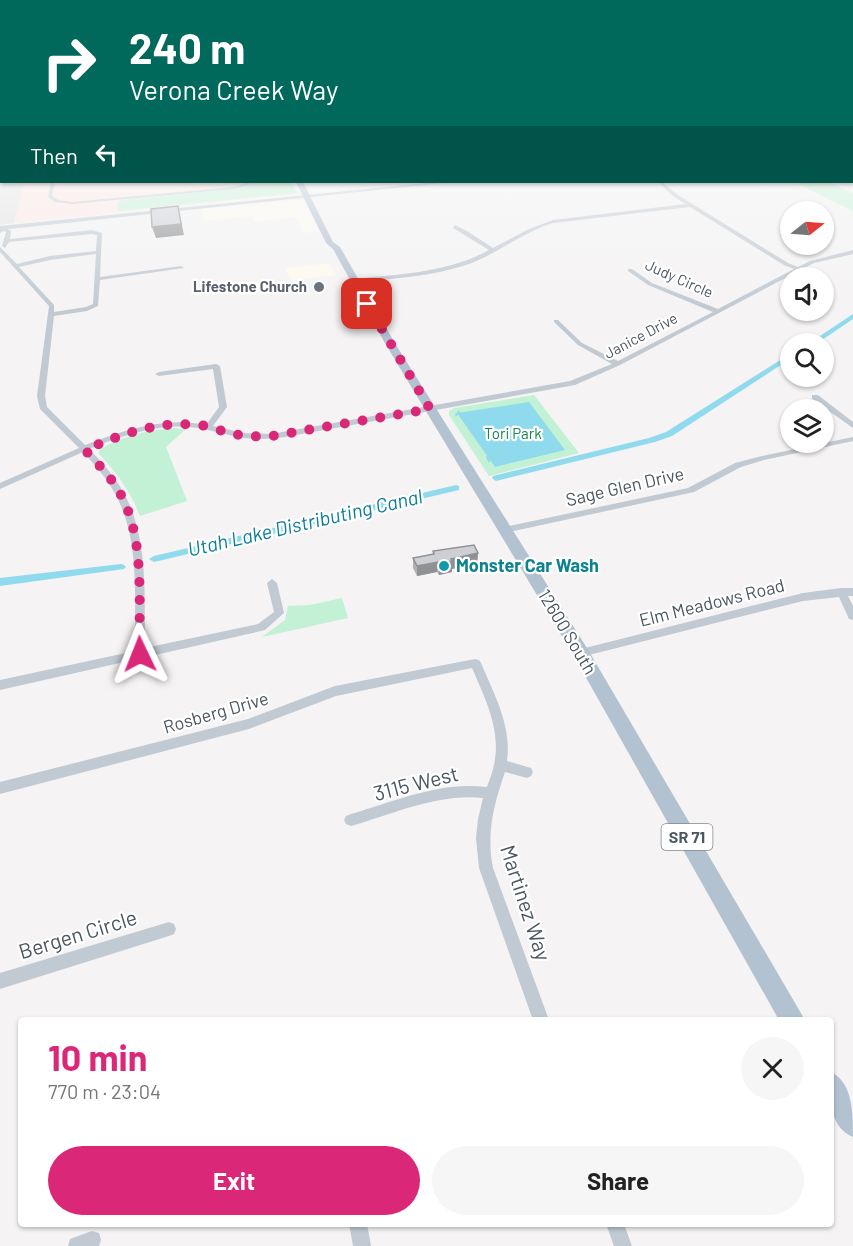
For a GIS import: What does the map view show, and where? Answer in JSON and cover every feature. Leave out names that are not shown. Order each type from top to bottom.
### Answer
[{"type":"main road","name":"12600 South","points":[[306,191],[310,196]]},
{"type":"main road","name":"12600 South","points":[[309,191],[330,243],[336,247],[430,409],[581,654],[791,1017]]},
{"type":"main road","points":[[1,229],[359,191]]},
{"type":"main road","points":[[834,1090],[853,1123]]},
{"type":"street","points":[[51,191],[50,196],[57,201],[72,203],[205,191]]},
{"type":"street","points":[[670,191],[794,267]]},
{"type":"street","points":[[112,216],[113,201]]},
{"type":"street","points":[[354,281],[452,267],[472,261],[548,223],[691,205]]},
{"type":"street","points":[[455,227],[479,244],[493,250]]},
{"type":"street","points":[[1,229],[9,232],[7,241],[0,250],[52,306],[53,314],[41,396],[43,407],[107,474],[121,494],[132,522],[138,563],[140,654]]},
{"type":"street","points":[[7,241],[96,232],[100,235],[97,302],[94,306],[53,314]]},
{"type":"street","points":[[15,266],[45,258],[99,252]]},
{"type":"street","name":"Janice Drive","points":[[804,267],[824,258],[853,252]]},
{"type":"street","points":[[98,279],[181,266],[183,278]]},
{"type":"street","name":"Judy Circle","points":[[630,270],[655,286],[717,311]]},
{"type":"street","name":"Janice Drive","points":[[0,486],[137,429],[157,425],[209,426],[230,433],[266,437],[562,386],[589,378],[618,364],[780,279]]},
{"type":"street","points":[[556,321],[580,344],[618,364]]},
{"type":"street","points":[[159,374],[216,366],[223,407],[209,426]]},
{"type":"street","points":[[815,397],[853,426]]},
{"type":"street","name":"Sage Glen Drive","points":[[505,530],[691,490],[738,465],[853,439]]},
{"type":"street","points":[[0,685],[261,627],[279,613],[272,583]]},
{"type":"street","points":[[841,592],[853,616]]},
{"type":"street","name":"Elm Meadows Road","points":[[581,654],[803,597],[853,592]]},
{"type":"street","name":"Martinez Way","points":[[475,663],[499,721],[502,736],[501,765],[484,816],[482,852],[540,1017]]},
{"type":"street","name":"Rosberg Drive","points":[[0,788],[249,724],[335,691],[475,663]]},
{"type":"street","points":[[501,765],[527,772]]},
{"type":"street","name":"3115 West","points":[[351,820],[453,792],[475,790],[491,793]]},
{"type":"street","name":"Bergen Circle","points":[[0,981],[169,929]]},
{"type":"street","points":[[359,1227],[362,1246]]},
{"type":"street","points":[[616,1227],[623,1246]]},
{"type":"shaded area","points":[[0,191],[23,191],[14,223],[0,225]]},
{"type":"shaded area","points":[[23,191],[295,191],[296,194],[14,223]]},
{"type":"shaded area","points":[[304,201],[319,232],[303,233],[296,217],[254,222],[252,216],[204,221],[201,209]]},
{"type":"shaded area","points":[[330,263],[336,275],[290,281],[285,268]]},
{"type":"green space","points":[[212,191],[296,191],[297,193],[118,211],[118,203],[122,200]]},
{"type":"green space","points":[[813,191],[849,191],[853,193],[853,211]]},
{"type":"green space","name":"Tori Park","points":[[534,395],[579,453],[489,476],[449,415],[449,411],[454,408]]},
{"type":"green space","points":[[172,428],[186,429],[166,447],[187,501],[140,516],[127,490],[99,454],[99,450],[134,435]]},
{"type":"green space","points":[[342,598],[348,618],[262,637],[285,620],[288,606],[310,605]]},
{"type":"water","name":"Tori Park","points":[[529,402],[565,450],[495,467],[457,413]]},
{"type":"building","points":[[178,206],[181,224],[152,227],[151,209]]},
{"type":"building","points":[[474,545],[478,553],[439,564],[438,562],[417,566],[413,558],[434,554],[433,551]]},
{"type":"waterway","name":"Utah Lake Distributing Canal","points":[[828,333],[853,316]]},
{"type":"waterway","name":"Utah Lake Distributing Canal","points":[[496,478],[669,434],[780,362]]},
{"type":"waterway","points":[[456,415],[459,412]]},
{"type":"waterway","points":[[487,457],[489,461]]},
{"type":"waterway","name":"Utah Lake Distributing Canal","points":[[154,559],[456,488]]},
{"type":"waterway","name":"Utah Lake Distributing Canal","points":[[0,582],[121,567]]},
{"type":"place","name":"Lifestone Church","points":[[319,287]]},
{"type":"place","name":"Monster Car Wash","points":[[444,566]]},
{"type":"route","points":[[140,654],[138,563],[132,522],[121,494],[107,474],[85,450],[137,429],[157,425],[209,426],[245,436],[266,437],[430,409],[367,304]]}]
